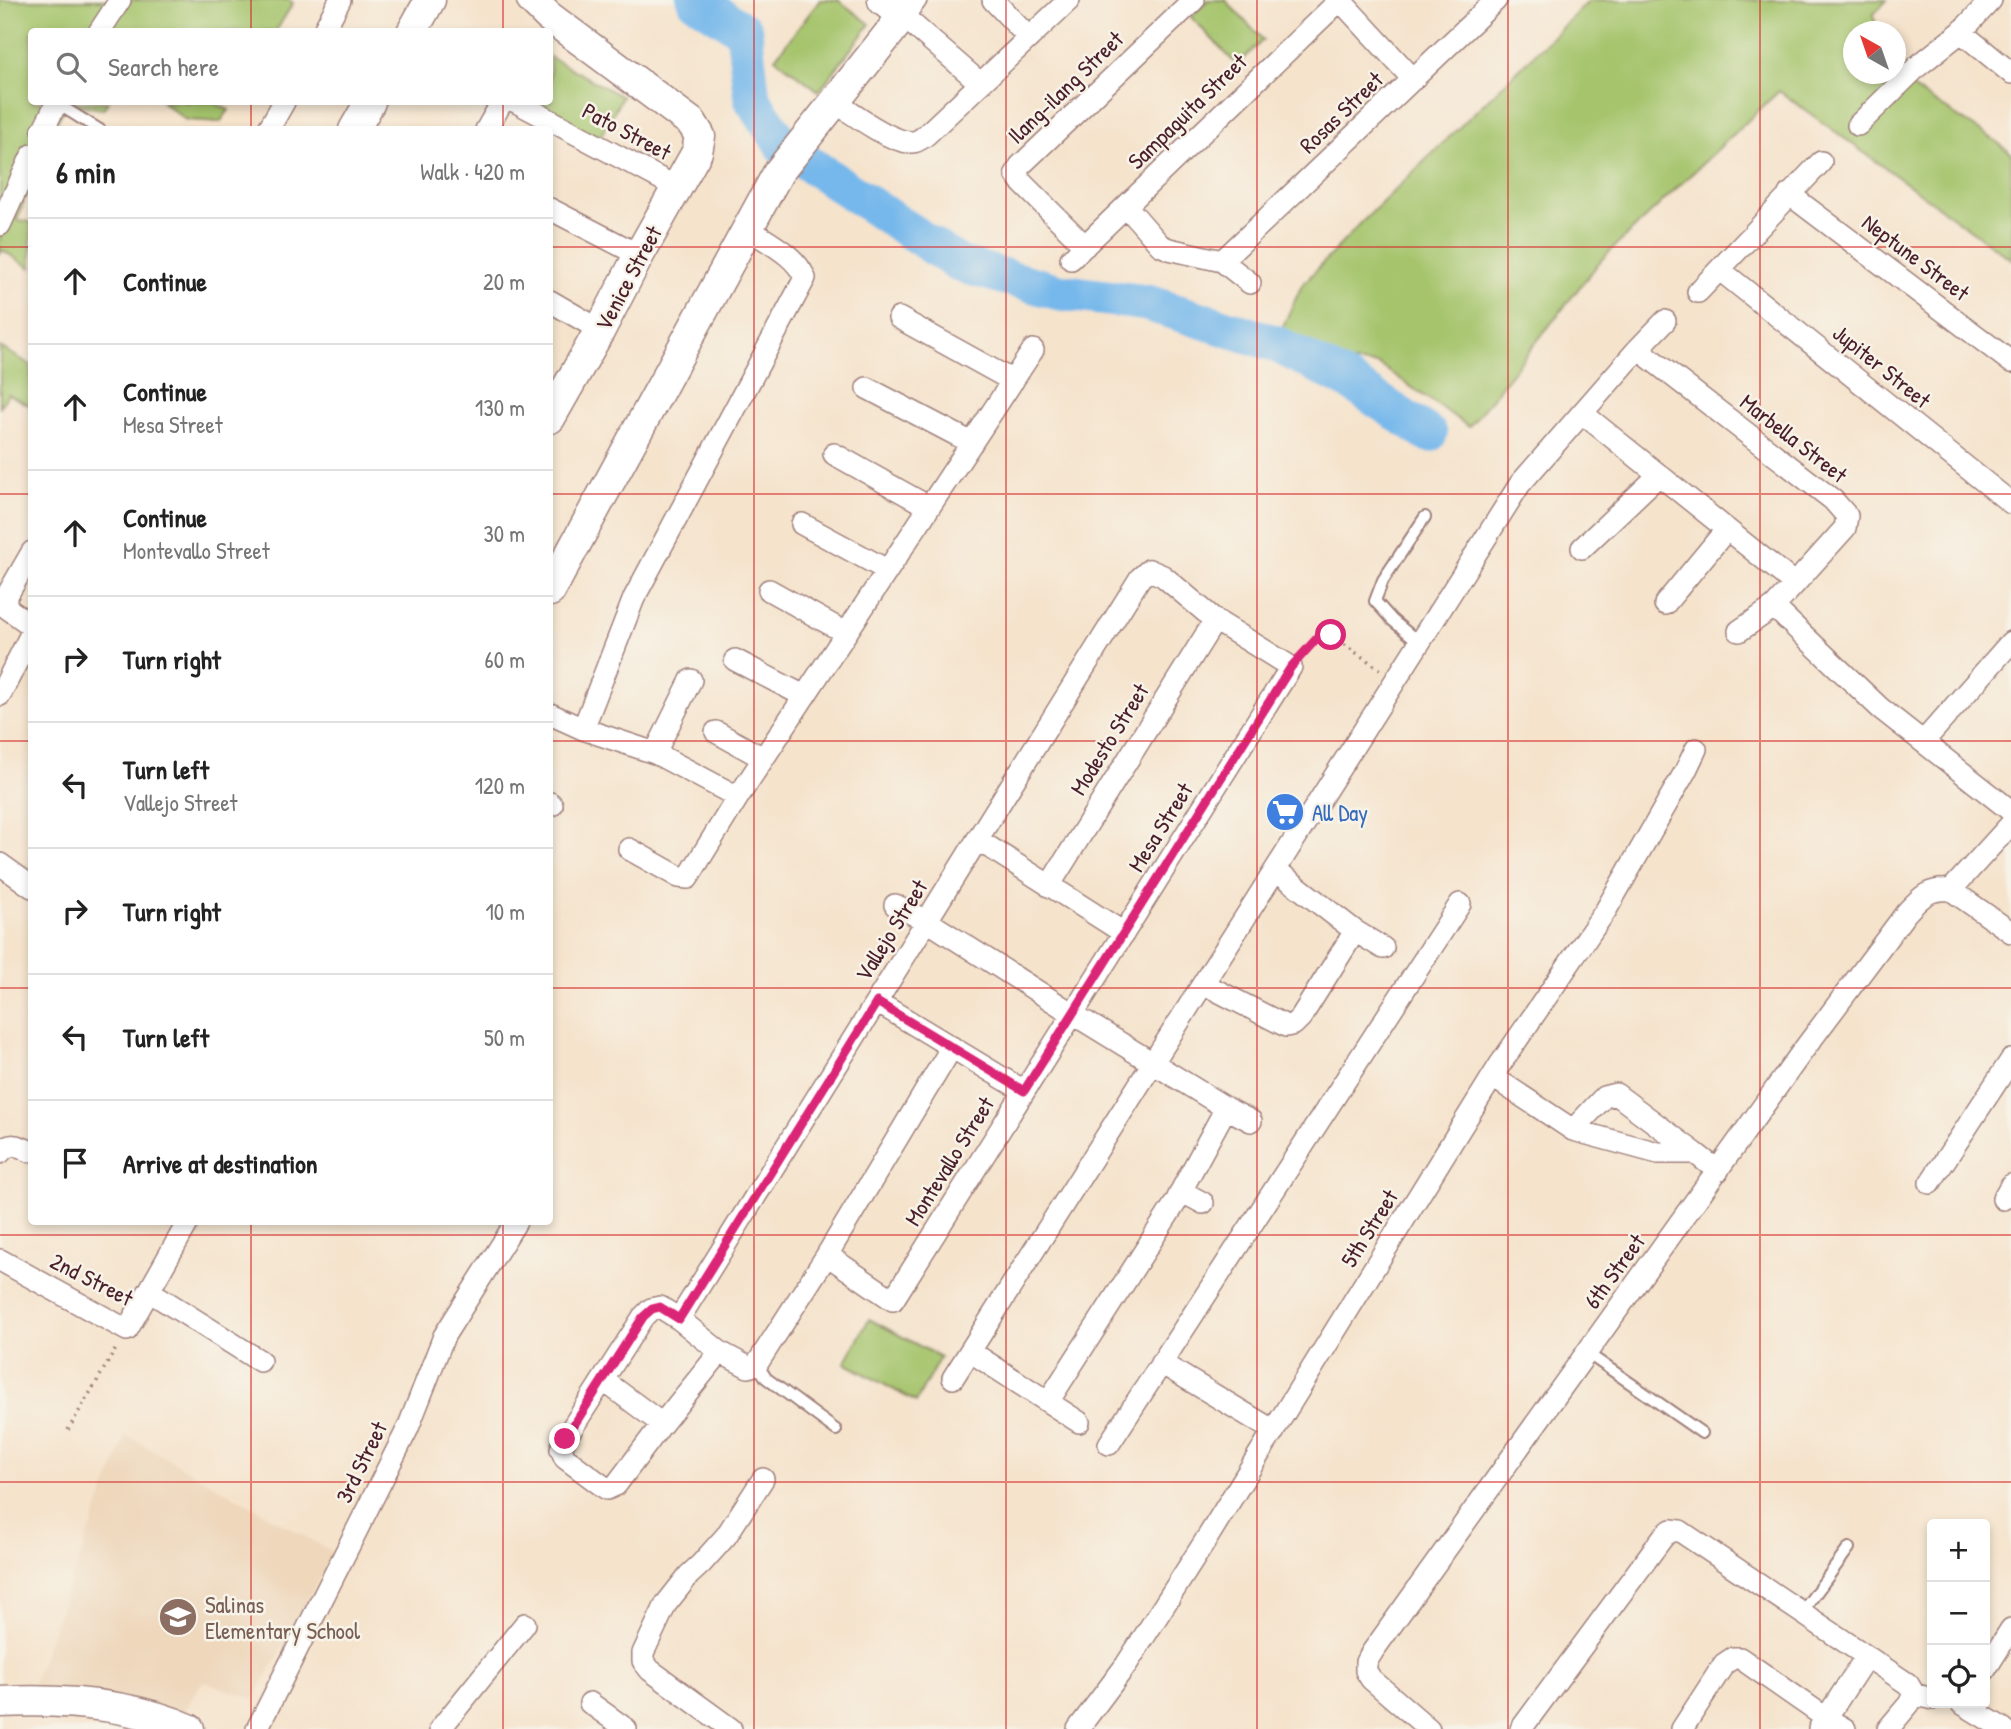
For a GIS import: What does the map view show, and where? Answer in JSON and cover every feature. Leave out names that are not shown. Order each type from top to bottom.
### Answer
[{"type":"street","points":[[102,28],[120,0]]},
{"type":"street","points":[[325,28],[340,0]]},
{"type":"street","points":[[414,28],[430,0]]},
{"type":"street","points":[[993,0],[1029,38]]},
{"type":"street","points":[[834,101],[866,123],[903,141],[915,142],[926,135],[1069,0]]},
{"type":"street","name":"Ilang-ilang Street","points":[[1078,253],[1022,183],[1017,174],[1020,166],[1194,0]]},
{"type":"street","points":[[1340,0],[1413,79]]},
{"type":"street","name":"Sampaguita Street","points":[[1078,253],[1340,0]]},
{"type":"street","name":"Rosas Street","points":[[1222,261],[1496,0]]},
{"type":"street","points":[[1858,125],[1918,66],[1961,32],[1991,0]]},
{"type":"street","points":[[553,585],[778,173],[834,101],[901,5],[979,83]]},
{"type":"street","name":"Venice Street","points":[[540,16],[692,123],[700,136],[697,152],[600,330],[559,381],[553,406]]},
{"type":"street","points":[[1961,32],[2011,73]]},
{"type":"street","points":[[45,126],[55,105]]},
{"type":"street","points":[[270,126],[282,105]]},
{"type":"street","points":[[358,126],[369,105]]},
{"type":"street","points":[[488,126],[500,105]]},
{"type":"street","name":"Pato Street","points":[[522,105],[676,187]]},
{"type":"street","points":[[1698,292],[1821,162]]},
{"type":"street","points":[[0,225],[28,169]]},
{"type":"street","name":"Neptune Street","points":[[1789,194],[2011,362]]},
{"type":"street","points":[[1127,207],[1160,245],[1222,261],[1250,283]]},
{"type":"street","points":[[553,211],[639,255]]},
{"type":"street","points":[[583,729],[634,598],[805,278],[802,269],[794,261],[747,228]]},
{"type":"street","name":"Jupiter Street","points":[[1720,270],[2011,503]]},
{"type":"street","points":[[553,303],[600,330]]},
{"type":"street","points":[[899,318],[1013,381]]},
{"type":"street","points":[[953,1378],[1520,484],[1665,321]]},
{"type":"street","name":"Marbella Street","points":[[1638,349],[1833,500],[1847,516],[1845,528],[1795,584]]},
{"type":"street","points":[[629,849],[679,877],[688,878],[738,797],[1033,350]]},
{"type":"street","points":[[867,388],[972,443]]},
{"type":"street","points":[[1582,413],[1795,584],[1774,607],[1739,631]]},
{"type":"street","points":[[834,454],[929,507]]},
{"type":"street","points":[[1582,548],[1659,475]]},
{"type":"street","points":[[802,524],[887,570]]},
{"type":"street","points":[[1665,604],[1726,530]]},
{"type":"street","points":[[28,559],[5,599],[7,608],[28,623]]},
{"type":"street","name":"Vallejo Street","points":[[679,1319],[1140,578],[1149,570],[1163,576],[1214,620]]},
{"type":"street","points":[[769,590],[846,633]]},
{"type":"street","points":[[1774,607],[1880,708],[2011,811]]},
{"type":"street","points":[[1214,620],[1291,667]]},
{"type":"street","name":"Modesto Street","points":[[1049,886],[1214,620]]},
{"type":"street","points":[[1924,741],[2011,642]]},
{"type":"street","points":[[735,660],[804,696]]},
{"type":"street","points":[[0,695],[24,665]]},
{"type":"street","name":"Mesa Street","points":[[1073,1014],[1291,667]]},
{"type":"street","points":[[655,753],[691,680]]},
{"type":"street","points":[[553,715],[583,729],[655,753],[738,797]]},
{"type":"street","points":[[716,732],[764,758]]},
{"type":"street","name":"5th Street","points":[[1078,1729],[1126,1665],[1493,1077],[1606,910],[1696,749]]},
{"type":"street","points":[[2011,824],[1951,890],[2011,932]]},
{"type":"street","points":[[978,839],[1124,933]]},
{"type":"street","points":[[0,864],[28,884]]},
{"type":"street","points":[[1276,870],[1354,931],[1383,948]]},
{"type":"street","name":"6th Street","points":[[1429,1729],[1371,1679],[1366,1671],[1366,1662],[1802,1052],[1906,913],[1920,898],[1936,888],[1951,890]]},
{"type":"street","points":[[1109,1444],[1460,904]]},
{"type":"street","points":[[895,905],[927,921],[1073,1014],[1251,1121]]},
{"type":"street","points":[[1204,984],[1286,1026],[1294,1024],[1354,931]]},
{"type":"street","points":[[877,1002],[1024,1091]]},
{"type":"street","name":"Montevallo Street","points":[[827,1255],[893,1300],[1073,1014]]},
{"type":"street","points":[[720,1352],[616,1485],[611,1488],[604,1487],[565,1458],[561,1449],[565,1439],[643,1317],[652,1309],[660,1307],[720,1352],[748,1367],[757,1364],[827,1255],[952,1047]]},
{"type":"street","points":[[1930,1184],[2011,1060]]},
{"type":"street","points":[[1493,1077],[1573,1130],[1658,1153],[1695,1153]]},
{"type":"street","points":[[1573,1130],[1604,1097],[1616,1094],[1718,1171]]},
{"type":"street","points":[[1048,1402],[1176,1202],[1226,1108]]},
{"type":"street","points":[[0,1153],[7,1146],[14,1145],[28,1151]]},
{"type":"street","points":[[1181,1191],[1203,1203]]},
{"type":"street","name":"2nd Street","points":[[0,1260],[127,1330],[186,1225]]},
{"type":"street","name":"3rd Street","points":[[257,1729],[408,1428],[444,1336],[514,1225]]},
{"type":"street","points":[[149,1291],[260,1361]]},
{"type":"street","points":[[971,1352],[1079,1422]]},
{"type":"street","points":[[1161,1363],[1274,1431]]},
{"type":"street","points":[[603,1380],[662,1424]]},
{"type":"street","points":[[731,1729],[650,1670],[643,1661],[643,1653],[666,1604],[689,1574],[726,1536],[763,1479]]},
{"type":"street","points":[[1521,1729],[1663,1537],[1671,1531],[1680,1531],[1923,1696],[1909,1703],[1888,1729]]},
{"type":"street","points":[[440,1729],[525,1624]]},
{"type":"street","points":[[1990,1662],[2011,1629]]},
{"type":"street","points":[[1682,1729],[1724,1664],[1733,1658],[1740,1658],[1830,1726],[1866,1657]]},
{"type":"street","points":[[0,1702],[66,1702],[117,1707],[189,1729]]},
{"type":"street","points":[[590,1703],[626,1729]]},
{"type":"street","points":[[1969,1708],[2004,1729]]},
{"type":"lane","points":[[61,105],[94,126]]},
{"type":"lane","points":[[1420,643],[1374,601],[1383,580],[1426,516]]},
{"type":"lane","points":[[1587,1353],[1702,1433]]},
{"type":"lane","points":[[757,1364],[766,1378],[836,1430]]},
{"type":"lane","points":[[1802,1612],[1849,1548]]},
{"type":"path","points":[[1291,667],[1319,636],[1324,634],[1331,635],[1396,680]]},
{"type":"path","points":[[68,1430],[127,1330]]},
{"type":"shaded area","name":"Salinas Elementary School","points":[[126,1435],[334,1553],[254,1699],[203,1681],[182,1714],[31,1688]]},
{"type":"green space","points":[[0,0],[289,0],[293,3],[278,28],[28,28],[28,105],[66,105],[55,126],[28,126],[28,191],[17,220],[28,222],[28,266],[2,250],[0,254]]},
{"type":"green space","points":[[820,0],[838,0],[870,24],[819,91],[775,58]]},
{"type":"green space","points":[[1208,0],[1225,0],[1263,40],[1237,65],[1191,17]]},
{"type":"green space","points":[[1590,0],[1887,0],[1873,15],[1875,21],[1843,21],[1843,84],[1906,84],[2011,153],[2011,259],[1779,91],[1602,259],[1469,427],[1378,364],[1328,362],[1307,378],[1245,341],[1254,332],[1279,335],[1302,285],[1360,224]]},
{"type":"green space","points":[[553,59],[622,97],[599,139],[537,105],[553,105]]},
{"type":"green space","points":[[79,105],[106,105],[103,109]]},
{"type":"green space","points":[[166,105],[219,105],[229,110],[220,122],[186,120]]},
{"type":"green space","points":[[0,347],[28,363],[28,404],[8,394],[0,407]]},
{"type":"green space","points":[[869,1319],[940,1357],[916,1402],[845,1363]]},
{"type":"waterway","points":[[695,0],[744,31],[752,99],[784,147],[959,264],[1059,292],[1147,303],[1274,343],[1350,382],[1429,434]]},
{"type":"place","name":"All Day","points":[[1285,812]]},
{"type":"place","name":"Salinas Elementary School","points":[[178,1617]]},
{"type":"route","points":[[565,1439],[643,1317],[652,1309],[660,1307],[679,1319],[877,1002],[1024,1091],[1291,667],[1319,636],[1331,635]]}]
